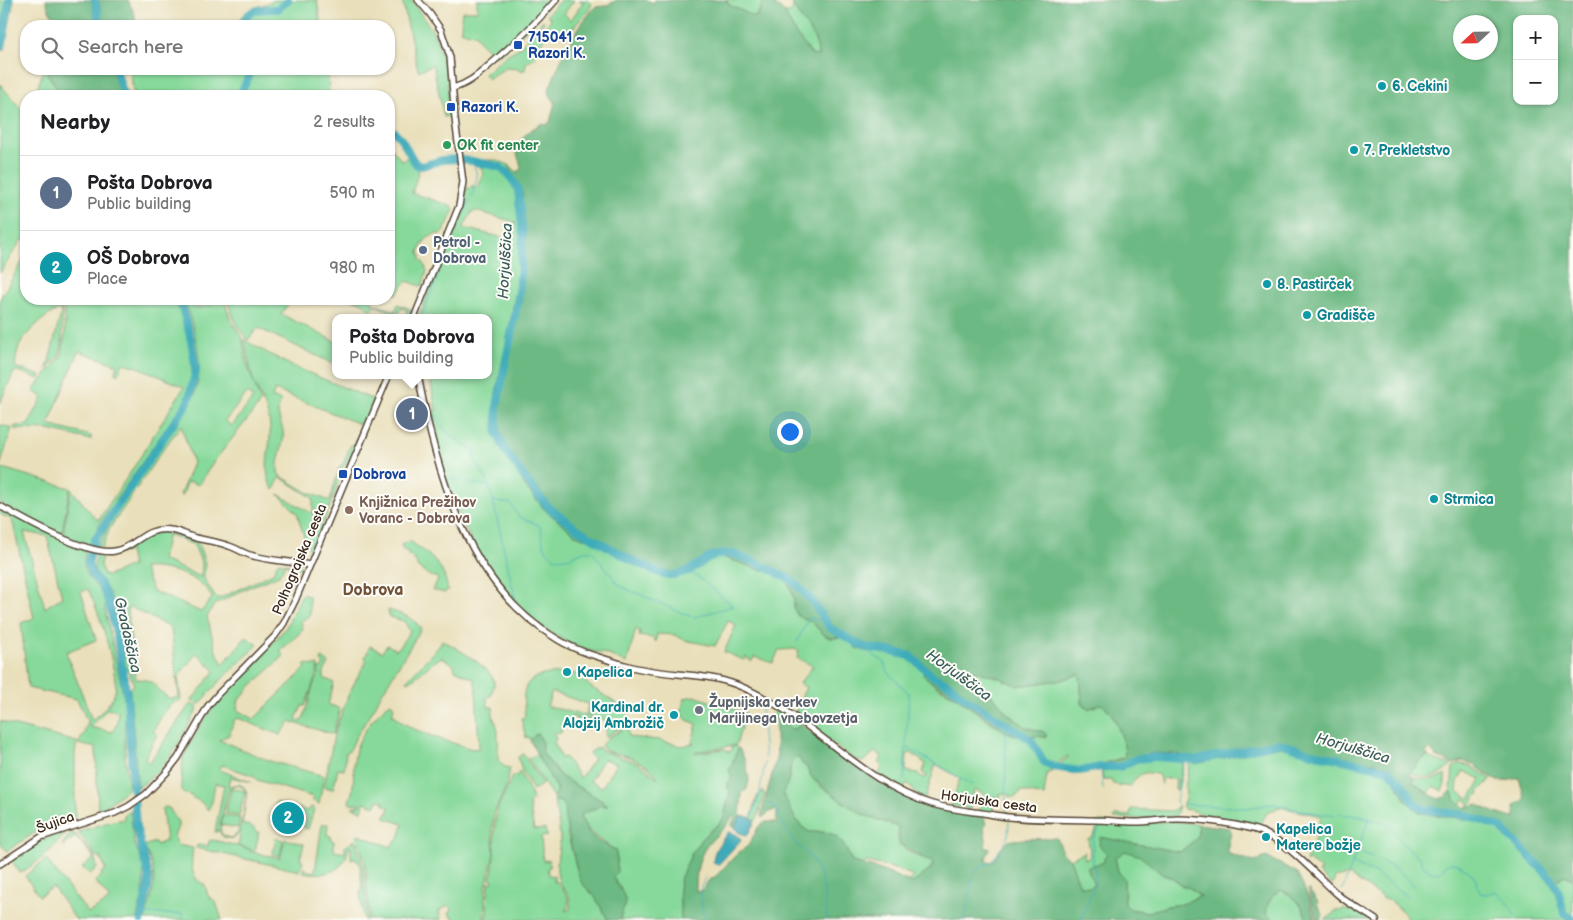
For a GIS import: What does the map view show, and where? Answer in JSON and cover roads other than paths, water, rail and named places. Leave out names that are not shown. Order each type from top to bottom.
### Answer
[{"type":"street","points":[[416,314],[459,206],[463,182],[455,119],[452,66],[444,38],[430,14],[418,0]]},
{"type":"street","points":[[453,88],[468,82],[512,46],[556,0]]},
{"type":"street","name":"Polhograjska cesta","points":[[121,810],[146,794],[167,772],[178,758],[208,706],[265,648],[284,623],[387,379]]},
{"type":"street","name":"Horjulska cesta","points":[[419,379],[436,457],[465,534],[506,597],[527,618],[559,640],[582,651],[640,669],[668,674],[712,677],[740,686],[788,710],[835,748],[878,777],[915,798],[934,805],[1005,817],[1138,822],[1191,820],[1260,832],[1271,837],[1301,860],[1349,904],[1376,920]]},
{"type":"street","points":[[0,506],[49,533],[82,546],[102,550],[116,551],[127,547],[146,534],[156,530],[172,530],[198,539],[229,546],[250,555],[310,565]]},
{"type":"street","name":"Šujica","points":[[0,864],[41,837],[121,810]]},
{"type":"water","points":[[741,816],[749,817],[755,821],[747,836],[735,828]]},
{"type":"water","points":[[728,832],[736,834],[741,840],[718,865],[714,863],[714,855]]},
{"type":"waterway","points":[[0,47],[3,43],[9,0]]},
{"type":"waterway","name":"Gradaščica","points":[[95,0],[99,20]]},
{"type":"waterway","name":"Horjulščica","points":[[245,20],[251,12],[261,9],[278,9],[288,0]]},
{"type":"waterway","name":"Gradaščica","points":[[118,75],[122,90]]},
{"type":"waterway","name":"Horjulščica","points":[[242,90],[249,75]]},
{"type":"waterway","name":"Horjulščica","points":[[395,133],[402,140],[417,165],[422,166],[442,160],[456,159],[500,167],[509,175],[518,189],[523,236],[519,295],[497,406],[497,433],[506,452],[549,508],[579,530],[631,560],[664,575],[674,575],[688,571],[712,556],[723,554],[733,554],[762,565],[791,580],[800,588],[812,601],[830,628],[864,647],[910,656],[933,676],[950,685],[962,696],[1031,740],[1044,762],[1054,767],[1079,771],[1101,767],[1120,767],[1136,759],[1155,757],[1197,760],[1279,743],[1312,753],[1388,770],[1404,786],[1414,803],[1423,809],[1465,815],[1500,827],[1551,878],[1558,890],[1564,913],[1573,919]]},
{"type":"waterway","points":[[423,314],[455,232],[473,194],[477,176],[473,161]]},
{"type":"waterway","name":"Gradaščica","points":[[141,920],[149,877],[136,826],[127,696],[109,603],[101,585],[91,573],[88,563],[95,539],[188,402],[196,370],[191,340],[182,305]]},
{"type":"waterway","points":[[434,413],[446,431],[475,451],[475,460],[486,478],[493,500],[500,503],[510,503],[519,517],[539,525],[545,548],[551,555],[563,558],[581,552],[592,551],[620,586],[689,616],[695,617],[733,606],[688,571]]},
{"type":"waterway","points":[[447,478],[487,486]]},
{"type":"waterway","points":[[493,501],[516,602]]},
{"type":"waterway","points":[[797,642],[809,618],[825,621]]},
{"type":"waterway","points":[[866,648],[871,654],[883,661],[889,674],[909,693],[906,747],[972,785]]},
{"type":"waterway","points":[[761,707],[765,758]]},
{"type":"waterway","points":[[1005,724],[1006,813]]},
{"type":"waterway","points":[[904,779],[906,748]]},
{"type":"waterway","points":[[1177,803],[1185,759]]},
{"type":"waterway","points":[[753,816],[765,763]]},
{"type":"waterway","points":[[1101,767],[1103,789]]},
{"type":"waterway","points":[[767,803],[778,810],[780,819],[795,843],[811,857],[823,884],[827,920]]},
{"type":"waterway","points":[[1184,804],[1246,808],[1272,804],[1321,814],[1352,815],[1386,823],[1404,845],[1420,858],[1422,865],[1431,872],[1439,873],[1451,863],[1462,866],[1475,878],[1480,893],[1487,894],[1495,891],[1505,899],[1515,915]]},
{"type":"waterway","points":[[1342,891],[1369,819]]},
{"type":"waterway","points":[[963,920],[967,909],[973,874],[977,869],[991,862],[1004,844],[1008,836],[1009,821]]},
{"type":"waterway","points":[[1081,920],[1095,883],[1093,839],[1102,824]]},
{"type":"waterway","points":[[1357,850],[1397,869],[1415,886]]},
{"type":"waterway","points":[[1353,864],[1376,874],[1408,897]]},
{"type":"waterway","points":[[706,876],[701,887],[702,911],[706,920]]},
{"type":"waterway","points":[[143,914],[182,914],[184,920]]},
{"type":"place","name":"715041 ~ Razori K.","points":[[518,45]]},
{"type":"place","name":"6. Cekini","points":[[1382,86]]},
{"type":"place","name":"Razori K.","points":[[451,107]]},
{"type":"place","name":"OK fit center","points":[[447,145]]},
{"type":"place","name":"7. Prekletstvo","points":[[1354,150]]},
{"type":"place","name":"Petrol - Dobrova","points":[[423,250]]},
{"type":"place","name":"8. Pastirček","points":[[1267,284]]},
{"type":"place","name":"Gradišče","points":[[1307,315]]},
{"type":"place","name":"Pošta Dobrova","points":[[412,414]]},
{"type":"place","name":"Dobrova","points":[[343,474]]},
{"type":"place","name":"Strmica","points":[[1434,499]]},
{"type":"place","name":"Knjižnica Prežihov Voranc - Dobrova","points":[[349,510]]},
{"type":"place","name":"Kapelica","points":[[567,672]]},
{"type":"place","name":"Župnijska cerkev Marijinega vnebovzetja","points":[[699,710]]},
{"type":"place","name":"Kardinal dr. Alojzij Ambrožič","points":[[674,715]]},
{"type":"place","name":"OŠ Dobrova","points":[[288,818]]},
{"type":"place","name":"Kapelica Matere božje","points":[[1266,837]]},
{"type":"district","name":"Dobrova","points":[[373,589]]}]
